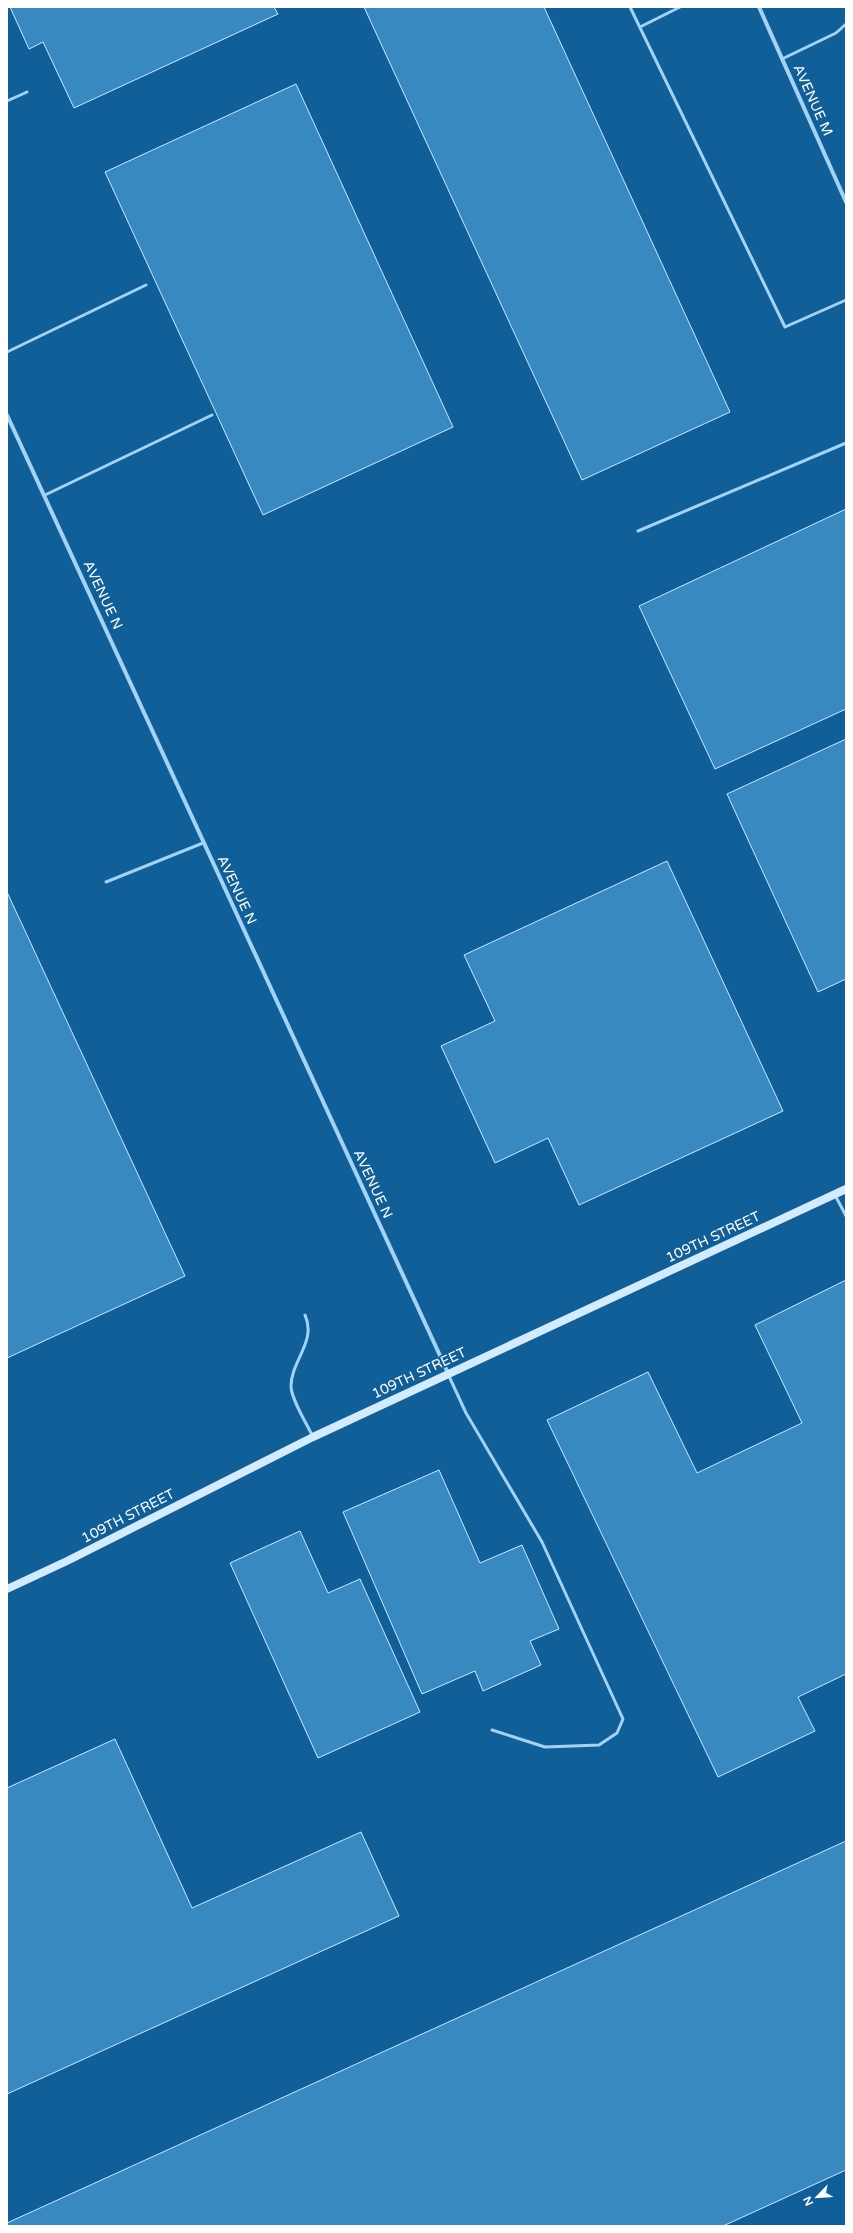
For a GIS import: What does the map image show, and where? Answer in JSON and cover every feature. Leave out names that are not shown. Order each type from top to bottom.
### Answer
[{"type":"street","name":"AVENUE M","points":[[759,7],[846,202]]},
{"type":"street","name":"AVENUE N","points":[[7,416],[45,495],[203,843],[448,1373]]},
{"type":"street","name":"109TH STREET","points":[[7,1589],[67,1561],[313,1437],[448,1373],[846,1190]]},
{"type":"lane","points":[[630,7],[785,327],[846,300]]},
{"type":"lane","points":[[640,27],[680,7]]},
{"type":"lane","points":[[782,59],[836,33],[846,24]]},
{"type":"lane","points":[[7,101],[27,92]]},
{"type":"lane","points":[[7,352],[146,285]]},
{"type":"lane","points":[[45,495],[212,415]]},
{"type":"lane","points":[[638,531],[846,443]]},
{"type":"lane","points":[[106,882],[203,843]]},
{"type":"lane","points":[[835,1195],[846,1216]]},
{"type":"lane","points":[[305,1315],[308,1322],[308,1334],[292,1378],[291,1388],[313,1437]]},
{"type":"lane","points":[[448,1373],[466,1413],[542,1542],[623,1719],[618,1733],[599,1745],[545,1747],[492,1730]]},
{"type":"building","points":[[10,7],[274,7],[278,14],[74,108],[43,42],[29,49]]},
{"type":"building","points":[[364,7],[544,7],[730,412],[582,480]]},
{"type":"building","points":[[296,84],[453,427],[263,515],[105,172]]},
{"type":"building","points":[[846,509],[846,709],[715,769],[639,606]]},
{"type":"building","points":[[846,739],[846,979],[818,992],[727,794]]},
{"type":"building","points":[[667,861],[783,1111],[579,1205],[548,1138],[495,1163],[441,1046],[495,1021],[464,955]]},
{"type":"building","points":[[7,892],[185,1276],[7,1358]]},
{"type":"building","points":[[846,1280],[846,1674],[798,1697],[815,1731],[718,1777],[547,1420],[648,1372],[697,1473],[802,1423],[755,1325]]},
{"type":"building","points":[[439,1470],[480,1563],[522,1545],[559,1629],[530,1641],[541,1665],[483,1691],[475,1671],[422,1694],[343,1512]]},
{"type":"building","points":[[300,1531],[328,1593],[360,1579],[420,1712],[318,1758],[230,1563]]},
{"type":"building","points":[[115,1739],[192,1908],[361,1832],[399,1916],[7,2094],[7,1788]]},
{"type":"building","points":[[846,1841],[846,2170],[723,2226],[7,2226],[7,2223]]}]
